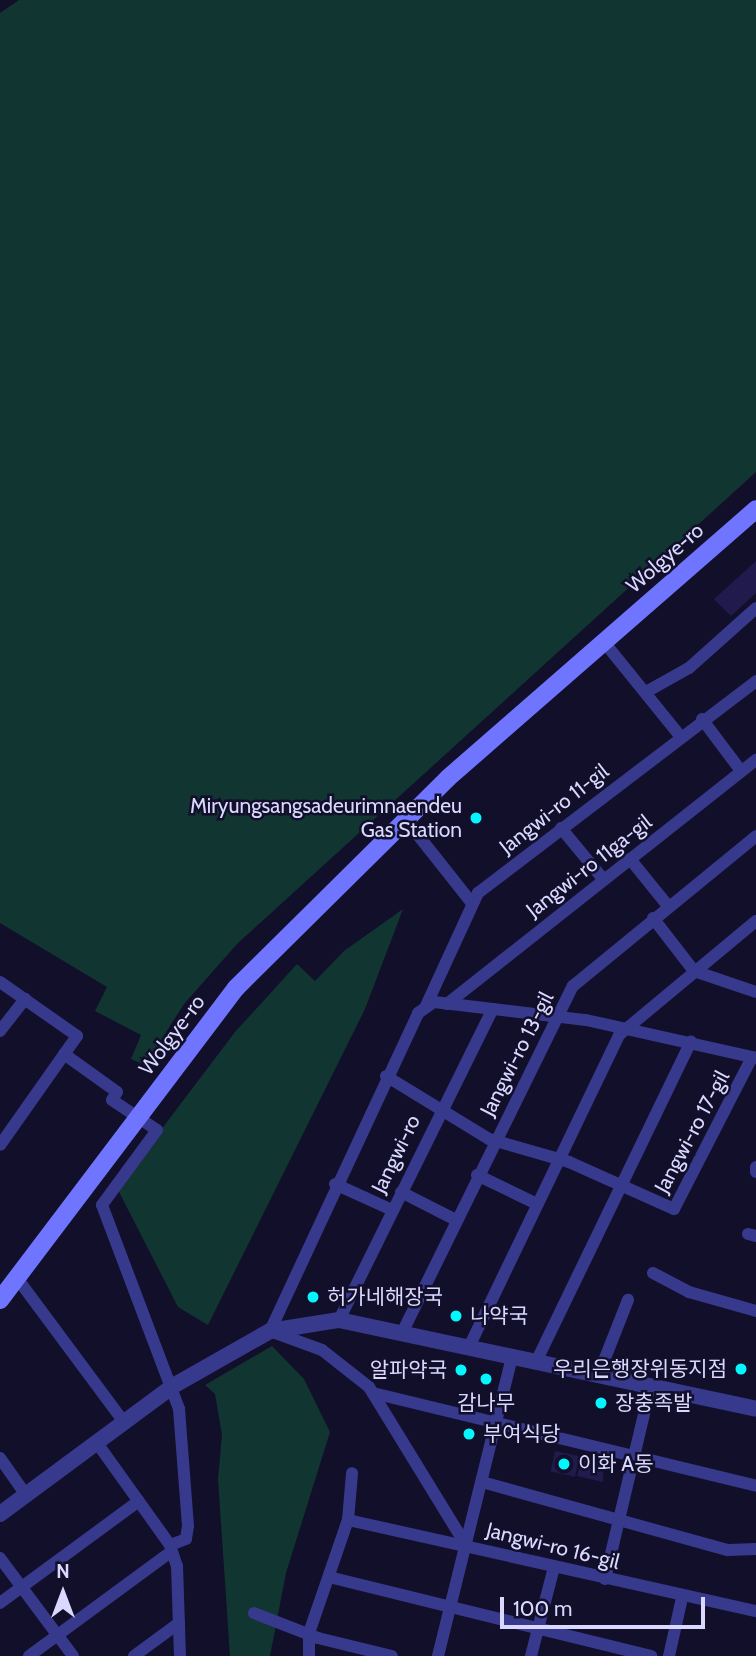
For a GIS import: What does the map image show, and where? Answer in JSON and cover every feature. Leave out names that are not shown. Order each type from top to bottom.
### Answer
[{"type":"main road","name":"Wolgye-ro","points":[[0,1300],[236,988],[406,820],[756,509]]},
{"type":"street","points":[[646,692],[690,668],[756,608]]},
{"type":"street","points":[[604,642],[680,736]]},
{"type":"street","name":"Jangwi-ro 11-gil","points":[[270,1331],[335,1184],[386,1076],[425,1008],[471,902],[561,828],[702,719],[756,681]]},
{"type":"street","points":[[702,719],[741,771]]},
{"type":"street","name":"Jangwi-ro 11ga-gil","points":[[447,1004],[756,760]]},
{"type":"street","points":[[406,820],[471,902]]},
{"type":"street","points":[[561,828],[604,880]]},
{"type":"street","name":"Jangwi-ro 13-gil","points":[[401,1333],[495,1138],[560,1017],[573,986],[756,836]]},
{"type":"street","points":[[630,859],[668,906]]},
{"type":"street","points":[[653,918],[694,971],[756,992]]},
{"type":"street","points":[[469,1347],[558,1160],[629,1026],[754,925]]},
{"type":"street","points":[[0,982],[77,1036],[0,1145]]},
{"type":"street","points":[[0,1031],[25,999]]},
{"type":"street","points":[[425,1008],[447,1004],[629,1026],[754,1058]]},
{"type":"street","name":"Jangwi-ro","points":[[339,1320],[442,1106],[493,1009]]},
{"type":"street","name":"Jangwi-ro 17-gil","points":[[536,1362],[691,1042]]},
{"type":"street","name":"Wolgye-ro","points":[[64,1054],[117,1092],[112,1100],[157,1130],[102,1205],[173,1386]]},
{"type":"street","name":"Jangwi-ro 17-gil","points":[[620,1185],[674,1209],[754,1058]]},
{"type":"street","points":[[386,1076],[442,1106]]},
{"type":"street","name":"Jangwi-ro 13-gil","points":[[442,1106],[446,1115],[495,1138]]},
{"type":"street","points":[[495,1138],[620,1185]]},
{"type":"street","points":[[477,1175],[537,1204]]},
{"type":"street","points":[[335,1184],[392,1210]]},
{"type":"street","points":[[401,1192],[456,1220]]},
{"type":"street","points":[[653,1273],[689,1292],[756,1311]]},
{"type":"street","points":[[16,1278],[124,1422]]},
{"type":"street","points":[[598,1376],[628,1300]]},
{"type":"street","points":[[0,1514],[173,1386],[270,1331],[339,1320],[756,1409]]},
{"type":"street","points":[[270,1331],[322,1350],[373,1393],[464,1542]]},
{"type":"street","name":"Jangwi-ro 16-gil","points":[[438,1656],[464,1542],[482,1482],[512,1357]]},
{"type":"street","points":[[29,1656],[186,1539],[188,1526],[173,1386]]},
{"type":"street","points":[[605,1580],[636,1457],[650,1388]]},
{"type":"street","points":[[373,1393],[756,1486]]},
{"type":"street","points":[[97,1443],[171,1548],[180,1656]]},
{"type":"street","points":[[0,1458],[26,1495]]},
{"type":"street","points":[[309,1656],[309,1633],[348,1520],[352,1473]]},
{"type":"street","points":[[482,1482],[620,1517],[728,1550],[756,1549]]},
{"type":"street","points":[[0,1602],[139,1501]]},
{"type":"street","name":"Jangwi-ro 16-gil","points":[[348,1520],[444,1544],[464,1542],[605,1580],[682,1598],[756,1611]]},
{"type":"street","points":[[0,1558],[73,1656]]},
{"type":"street","points":[[531,1656],[554,1567]]},
{"type":"street","points":[[329,1577],[651,1656]]},
{"type":"street","points":[[669,1656],[682,1598]]},
{"type":"street","points":[[254,1613],[309,1633],[392,1656]]},
{"type":"street","points":[[134,1656],[179,1623]]},
{"type":"green space","points":[[19,0],[756,0],[756,472],[238,943],[184,1004],[145,1065],[131,1059],[141,1035],[95,1011],[107,987],[0,923],[0,13]]},
{"type":"green space","points":[[403,909],[365,1009],[208,1325],[178,1307],[117,1188],[235,1032],[297,964],[315,981],[344,951]]},
{"type":"green space","points":[[272,1346],[304,1379],[330,1432],[286,1573],[270,1656],[230,1656],[218,1479],[222,1435],[215,1394],[205,1385]]},
{"type":"building","points":[[756,561],[756,593],[731,616],[714,599]]},
{"type":"building","name":"이화 A동","points":[[555,1451],[579,1456],[575,1477],[551,1472]]},
{"type":"building","points":[[583,1456],[604,1461],[603,1482],[577,1476]]},
{"type":"place","name":"Miryungsangsadeurimnaendeu Gas Station","points":[[476,818]]},
{"type":"place","name":"허가네해장국","points":[[313,1297]]},
{"type":"place","name":"나약국","points":[[456,1316]]},
{"type":"place","name":"우리은행장위동지점","points":[[741,1369]]},
{"type":"place","name":"알파약국","points":[[461,1370]]},
{"type":"place","name":"감나무","points":[[486,1379]]},
{"type":"place","name":"장충족발","points":[[601,1403]]},
{"type":"place","name":"부여식당","points":[[469,1434]]},
{"type":"place","name":"이화 A동","points":[[564,1464]]}]
